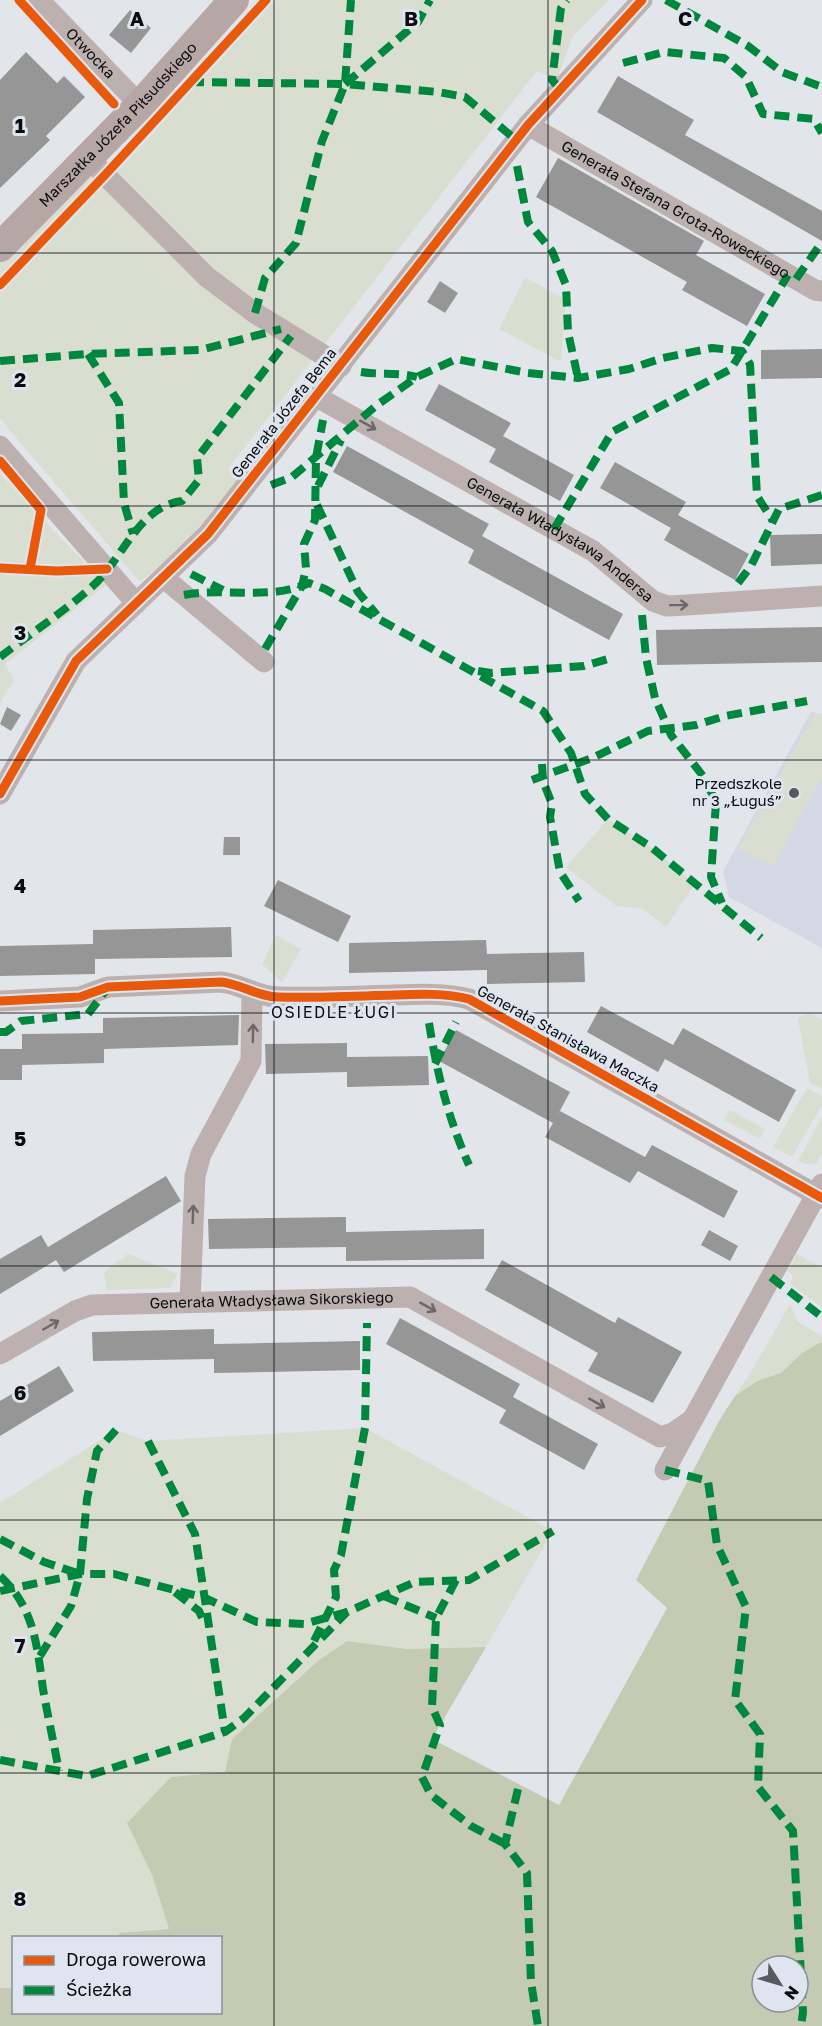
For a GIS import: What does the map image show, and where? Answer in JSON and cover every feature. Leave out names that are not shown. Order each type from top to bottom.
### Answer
[{"type":"street","name":"Otwocka","points":[[39,0],[140,105]]},
{"type":"street","name":"Marszałka Józefa Piłsudskiego","points":[[0,247],[89,159],[234,0]]},
{"type":"street","name":"Generała Józefa Bema","points":[[0,794],[76,660],[208,534],[528,125],[642,0]]},
{"type":"street","name":"Generała Stefana Grota-Roweckiego","points":[[528,125],[815,290],[822,291]]},
{"type":"street","points":[[89,159],[207,277],[255,313],[341,366]]},
{"type":"street","name":"Generała Władysława Andersa","points":[[317,397],[593,551],[653,601],[667,606],[822,596]]},
{"type":"street","points":[[0,446],[136,603]]},
{"type":"street","points":[[164,578],[264,662]]},
{"type":"street","name":"Generała Stanisława Maczka","points":[[0,1001],[80,998],[108,987],[221,982],[230,983],[252,993],[276,997],[409,995],[469,999],[820,1192]]},
{"type":"street","points":[[190,1301],[195,1176],[201,1154],[251,1061],[252,993]]},
{"type":"street","points":[[665,1470],[820,1192]]},
{"type":"street","name":"Generała Władysława Sikorskiego","points":[[0,1354],[86,1306],[190,1301],[410,1297],[660,1437],[674,1433],[692,1420]]},
{"type":"shaded area","points":[[275,0],[609,0],[573,36],[557,79],[537,71],[228,469],[239,481],[197,534],[140,582],[0,419],[0,291],[129,159]]},
{"type":"shaded area","points":[[91,175],[97,179],[0,278],[0,259]]},
{"type":"shaded area","points":[[525,277],[566,300],[561,362],[499,329]]},
{"type":"shaded area","points":[[0,474],[106,585],[5,664],[14,680],[0,703]]},
{"type":"shaded area","name":"Przedszkole nr 3 „Ługuś”","points":[[811,712],[822,714],[822,948],[729,897],[723,871]]},
{"type":"shaded area","points":[[815,714],[822,716],[822,778],[773,866],[737,849]]},
{"type":"shaded area","points":[[608,819],[651,847],[695,884],[666,927],[643,909],[616,906],[566,867]]},
{"type":"shaded area","points":[[276,935],[301,949],[282,982],[262,964]]},
{"type":"shaded area","points":[[808,1012],[822,1020],[822,1089],[810,1083],[798,1019]]},
{"type":"shaded area","points":[[807,1088],[822,1096],[822,1105],[792,1157],[773,1147]]},
{"type":"shaded area","points":[[730,1110],[765,1129],[760,1139],[724,1120]]},
{"type":"shaded area","points":[[822,1117],[822,1153],[816,1164],[805,1164],[798,1161]]},
{"type":"shaded area","points":[[128,1254],[178,1274],[170,1288],[107,1290],[104,1272]]},
{"type":"shaded area","points":[[797,1254],[822,1268],[822,1307],[790,1284],[793,1275],[787,1271]]},
{"type":"shaded area","points":[[790,1304],[798,1322],[822,1336],[822,1343],[801,1354],[781,1373],[757,1381],[735,1396],[752,1370]]},
{"type":"shaded area","points":[[365,1428],[553,1531],[486,1647],[407,1649],[347,1641],[319,1660],[232,1739],[225,1772],[171,1777],[128,1823],[152,1875],[169,1929],[120,1933],[120,1936],[12,1936],[12,1988],[0,1988],[0,1503],[116,1430],[148,1441]]},
{"type":"green space","points":[[822,1343],[822,2026],[0,2026],[0,1988],[12,1988],[12,2014],[222,2014],[222,1936],[120,1936],[119,1933],[169,1929],[152,1875],[127,1823],[171,1777],[225,1772],[232,1739],[319,1660],[347,1641],[407,1649],[486,1647],[432,1739],[559,1805],[667,1608],[636,1580],[720,1419],[735,1396],[757,1381],[781,1373],[801,1354]]},
{"type":"building","points":[[130,10],[151,28],[131,53],[109,35]]},
{"type":"building","points":[[26,52],[57,83],[64,76],[85,97],[46,136],[50,140],[0,188],[0,80]]},
{"type":"building","points":[[618,76],[694,120],[685,135],[822,211],[822,241],[597,112]]},
{"type":"building","points":[[558,158],[704,241],[696,255],[765,294],[747,326],[682,290],[687,282],[536,197]]},
{"type":"building","points":[[440,281],[458,293],[445,313],[427,302]]},
{"type":"building","points":[[822,349],[822,378],[761,379],[761,350]]},
{"type":"building","points":[[439,384],[511,423],[503,436],[574,475],[560,501],[489,462],[496,449],[425,410]]},
{"type":"building","points":[[347,446],[489,524],[482,536],[623,614],[609,640],[468,563],[474,550],[333,472]]},
{"type":"building","points":[[615,462],[686,502],[678,515],[749,554],[735,580],[664,540],[671,528],[600,488]]},
{"type":"building","points":[[822,534],[822,564],[771,566],[770,535]]},
{"type":"building","points":[[822,627],[822,662],[657,665],[656,630]]},
{"type":"building","points":[[7,707],[21,715],[11,731],[0,724]]},
{"type":"building","points":[[224,837],[240,837],[240,855],[223,855]]},
{"type":"building","points":[[278,880],[351,916],[338,942],[264,906]]},
{"type":"building","points":[[231,927],[232,957],[95,959],[95,974],[0,976],[0,946],[93,944],[93,930]]},
{"type":"building","points":[[486,940],[487,954],[584,952],[585,982],[487,984],[487,970],[349,973],[349,943]]},
{"type":"building","points":[[601,1006],[673,1045],[683,1028],[796,1090],[779,1122],[665,1059],[658,1072],[587,1032]]},
{"type":"building","points":[[239,1015],[238,1045],[104,1049],[104,1063],[22,1065],[22,1080],[0,1080],[0,1049],[22,1049],[22,1034],[103,1033],[103,1018]]},
{"type":"building","points":[[456,1030],[570,1092],[556,1118],[560,1111],[645,1157],[652,1145],[738,1191],[724,1218],[638,1171],[630,1183],[545,1137],[553,1123],[439,1061]]},
{"type":"building","points":[[347,1043],[347,1057],[428,1056],[429,1085],[347,1087],[347,1072],[266,1074],[265,1044]]},
{"type":"building","points":[[166,1176],[181,1201],[64,1272],[56,1260],[0,1294],[0,1259],[41,1235],[48,1247]]},
{"type":"building","points":[[346,1217],[346,1232],[484,1229],[484,1259],[346,1261],[346,1247],[209,1249],[208,1219]]},
{"type":"building","points":[[709,1230],[738,1246],[730,1261],[701,1245]]},
{"type":"building","points":[[502,1260],[615,1323],[618,1317],[682,1352],[653,1403],[588,1371],[598,1353],[485,1290]]},
{"type":"building","points":[[400,1318],[520,1384],[513,1397],[598,1444],[584,1470],[499,1423],[506,1410],[386,1344]]},
{"type":"building","points":[[214,1329],[214,1344],[360,1341],[360,1370],[214,1373],[214,1359],[93,1361],[92,1332]]},
{"type":"building","points":[[59,1366],[74,1391],[0,1436],[0,1401]]},
{"type":"marked path","points":[[255,313],[265,278],[296,243],[322,141],[345,84],[351,0]]},
{"type":"marked path","points":[[345,84],[418,22],[430,0]]},
{"type":"marked path","points":[[559,88],[552,80],[561,8],[567,0]]},
{"type":"marked path","points":[[666,0],[748,46],[782,72],[822,87]]},
{"type":"marked path","points":[[623,63],[664,52],[724,58],[746,77],[763,114],[814,119],[822,133]]},
{"type":"marked path","points":[[189,82],[345,84],[438,92],[465,97],[516,140]]},
{"type":"marked path","points":[[517,166],[528,222],[552,251],[566,285],[568,332],[578,378]]},
{"type":"marked path","points":[[796,279],[822,242]]},
{"type":"marked path","points":[[554,529],[612,432],[731,369],[788,275]]},
{"type":"marked path","points":[[0,361],[88,354],[200,350],[281,329]]},
{"type":"marked path","points":[[0,657],[63,611],[98,581],[144,521],[168,505],[182,501],[199,480],[197,458],[291,336]]},
{"type":"marked path","points":[[271,485],[292,477],[377,405],[417,377],[456,359],[528,373],[578,378],[629,369],[663,358],[712,348],[742,351],[750,364],[757,496],[773,521]]},
{"type":"marked path","points":[[88,354],[119,403],[124,503],[133,534]]},
{"type":"marked path","points":[[361,372],[417,377]]},
{"type":"marked path","points":[[265,649],[302,586],[306,568],[304,544],[315,520],[316,458],[323,420]]},
{"type":"marked path","points":[[318,486],[341,440]]},
{"type":"marked path","points":[[738,583],[751,566],[779,509],[822,495]]},
{"type":"marked path","points":[[317,505],[358,592],[377,615]]},
{"type":"marked path","points":[[191,574],[223,590]]},
{"type":"marked path","points":[[184,595],[216,592],[263,593],[309,583],[325,589],[543,711],[571,753],[585,794],[608,819],[651,847],[761,938]]},
{"type":"marked path","points":[[642,615],[646,658],[655,698],[671,735],[703,776],[716,802],[711,877],[722,903]]},
{"type":"marked path","points":[[478,671],[491,673],[584,666],[611,658]]},
{"type":"marked path","points":[[532,780],[592,758],[648,731],[696,725],[725,716],[807,701]]},
{"type":"marked path","points":[[542,764],[543,781],[552,804],[550,817],[560,872],[579,901]]},
{"type":"marked path","points":[[0,1032],[6,1032],[21,1021],[88,1014],[107,989]]},
{"type":"marked path","points":[[435,1064],[456,1022]]},
{"type":"marked path","points":[[429,1023],[444,1095],[469,1165]]},
{"type":"marked path","points":[[771,1277],[822,1317]]},
{"type":"marked path","points":[[314,1641],[336,1597],[334,1570],[341,1555],[365,1428],[367,1323]]},
{"type":"marked path","points":[[40,1656],[71,1606],[80,1574],[87,1499],[97,1451],[116,1430]]},
{"type":"marked path","points":[[148,1441],[195,1534],[225,1732]]},
{"type":"marked path","points":[[665,1470],[708,1481],[717,1545],[746,1607],[735,1700],[760,1734],[758,1787],[793,1831],[803,2012],[801,2026]]},
{"type":"marked path","points":[[0,1760],[87,1776],[225,1732],[244,1718],[347,1612],[415,1582],[469,1580],[553,1531]]},
{"type":"marked path","points":[[0,1539],[44,1562],[80,1574]]},
{"type":"marked path","points":[[0,1591],[80,1574],[114,1574],[205,1598],[257,1622],[304,1624],[347,1612]]},
{"type":"marked path","points":[[0,1576],[20,1601],[32,1628],[59,1771]]},
{"type":"marked path","points":[[456,1580],[436,1618],[432,1707],[440,1725],[422,1777],[431,1795],[471,1826],[505,1844]]},
{"type":"marked path","points":[[175,1592],[199,1611],[205,1624]]},
{"type":"marked path","points":[[384,1596],[436,1618]]},
{"type":"marked path","points":[[518,1789],[505,1844],[527,1873],[531,1982],[538,2026]]},
{"type":"cycle path","points":[[19,0],[114,104]]},
{"type":"cycle path","points":[[0,285],[266,0]]},
{"type":"cycle path","points":[[0,794],[76,661],[208,534],[528,125],[642,0]]},
{"type":"cycle path","points":[[0,461],[41,510],[30,569]]},
{"type":"cycle path","points":[[0,568],[57,571],[107,569]]},
{"type":"cycle path","points":[[0,1001],[80,997],[108,987],[221,982],[264,995],[279,997],[423,994],[469,999],[822,1198]]},
{"type":"place","name":"Przedszkole nr 3 „Ługuś”","points":[[794,793]]},
{"type":"district","name":"OSIEDLE ŁUGI","points":[[334,1012]]}]
